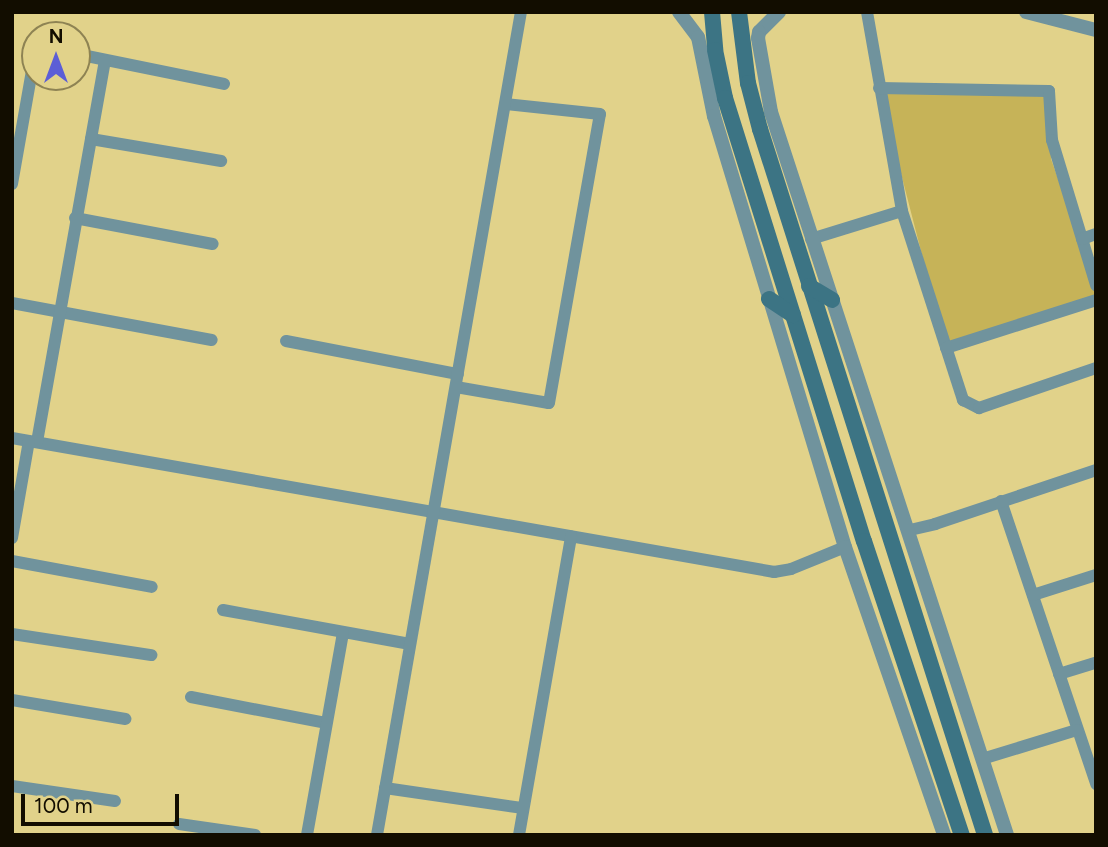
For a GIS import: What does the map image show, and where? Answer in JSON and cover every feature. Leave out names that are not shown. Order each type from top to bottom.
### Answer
[{"type":"main road","points":[[712,12],[715,50],[725,98],[962,835]]},
{"type":"main road","points":[[739,12],[751,94],[809,286],[985,835]]},
{"type":"main road","points":[[809,286],[832,300]]},
{"type":"main road","points":[[769,299],[793,315]]},
{"type":"street","points":[[377,835],[521,12]]},
{"type":"street","points":[[679,12],[698,37],[713,116],[845,547],[944,835]]},
{"type":"street","points":[[779,12],[760,32],[761,66],[771,112],[1007,835]]},
{"type":"street","points":[[867,12],[902,211],[963,400],[975,408],[1096,368]]},
{"type":"street","points":[[1026,12],[1096,30]]},
{"type":"street","points":[[91,58],[224,84]]},
{"type":"street","points":[[12,538],[33,442],[105,61]]},
{"type":"street","points":[[879,88],[1048,91],[1052,141],[1096,285]]},
{"type":"street","points":[[12,184],[28,91]]},
{"type":"street","points":[[286,341],[549,403],[600,114],[506,104]]},
{"type":"street","points":[[91,139],[221,161]]},
{"type":"street","points":[[811,239],[902,211]]},
{"type":"street","points":[[75,218],[213,244]]},
{"type":"street","points":[[1082,239],[1096,234]]},
{"type":"street","points":[[946,348],[1096,300]]},
{"type":"street","points":[[12,303],[212,340]]},
{"type":"street","points":[[12,438],[774,572],[791,569],[845,547]]},
{"type":"street","points":[[909,530],[1096,470]]},
{"type":"street","points":[[1001,501],[1096,784]]},
{"type":"street","points":[[519,835],[571,537]]},
{"type":"street","points":[[12,561],[152,587]]},
{"type":"street","points":[[1033,595],[1096,575]]},
{"type":"street","points":[[223,610],[410,644]]},
{"type":"street","points":[[307,835],[343,633]]},
{"type":"street","points":[[12,634],[151,656]]},
{"type":"street","points":[[1059,674],[1096,663]]},
{"type":"street","points":[[191,697],[326,723]]},
{"type":"street","points":[[12,700],[125,719]]},
{"type":"street","points":[[982,759],[1077,730]]},
{"type":"street","points":[[12,786],[115,801]]},
{"type":"street","points":[[385,788],[522,808]]},
{"type":"street","points":[[179,824],[255,835]]},
{"type":"shaded area","points":[[879,88],[1049,91],[1051,159],[1096,287],[1096,300],[946,348]]}]
